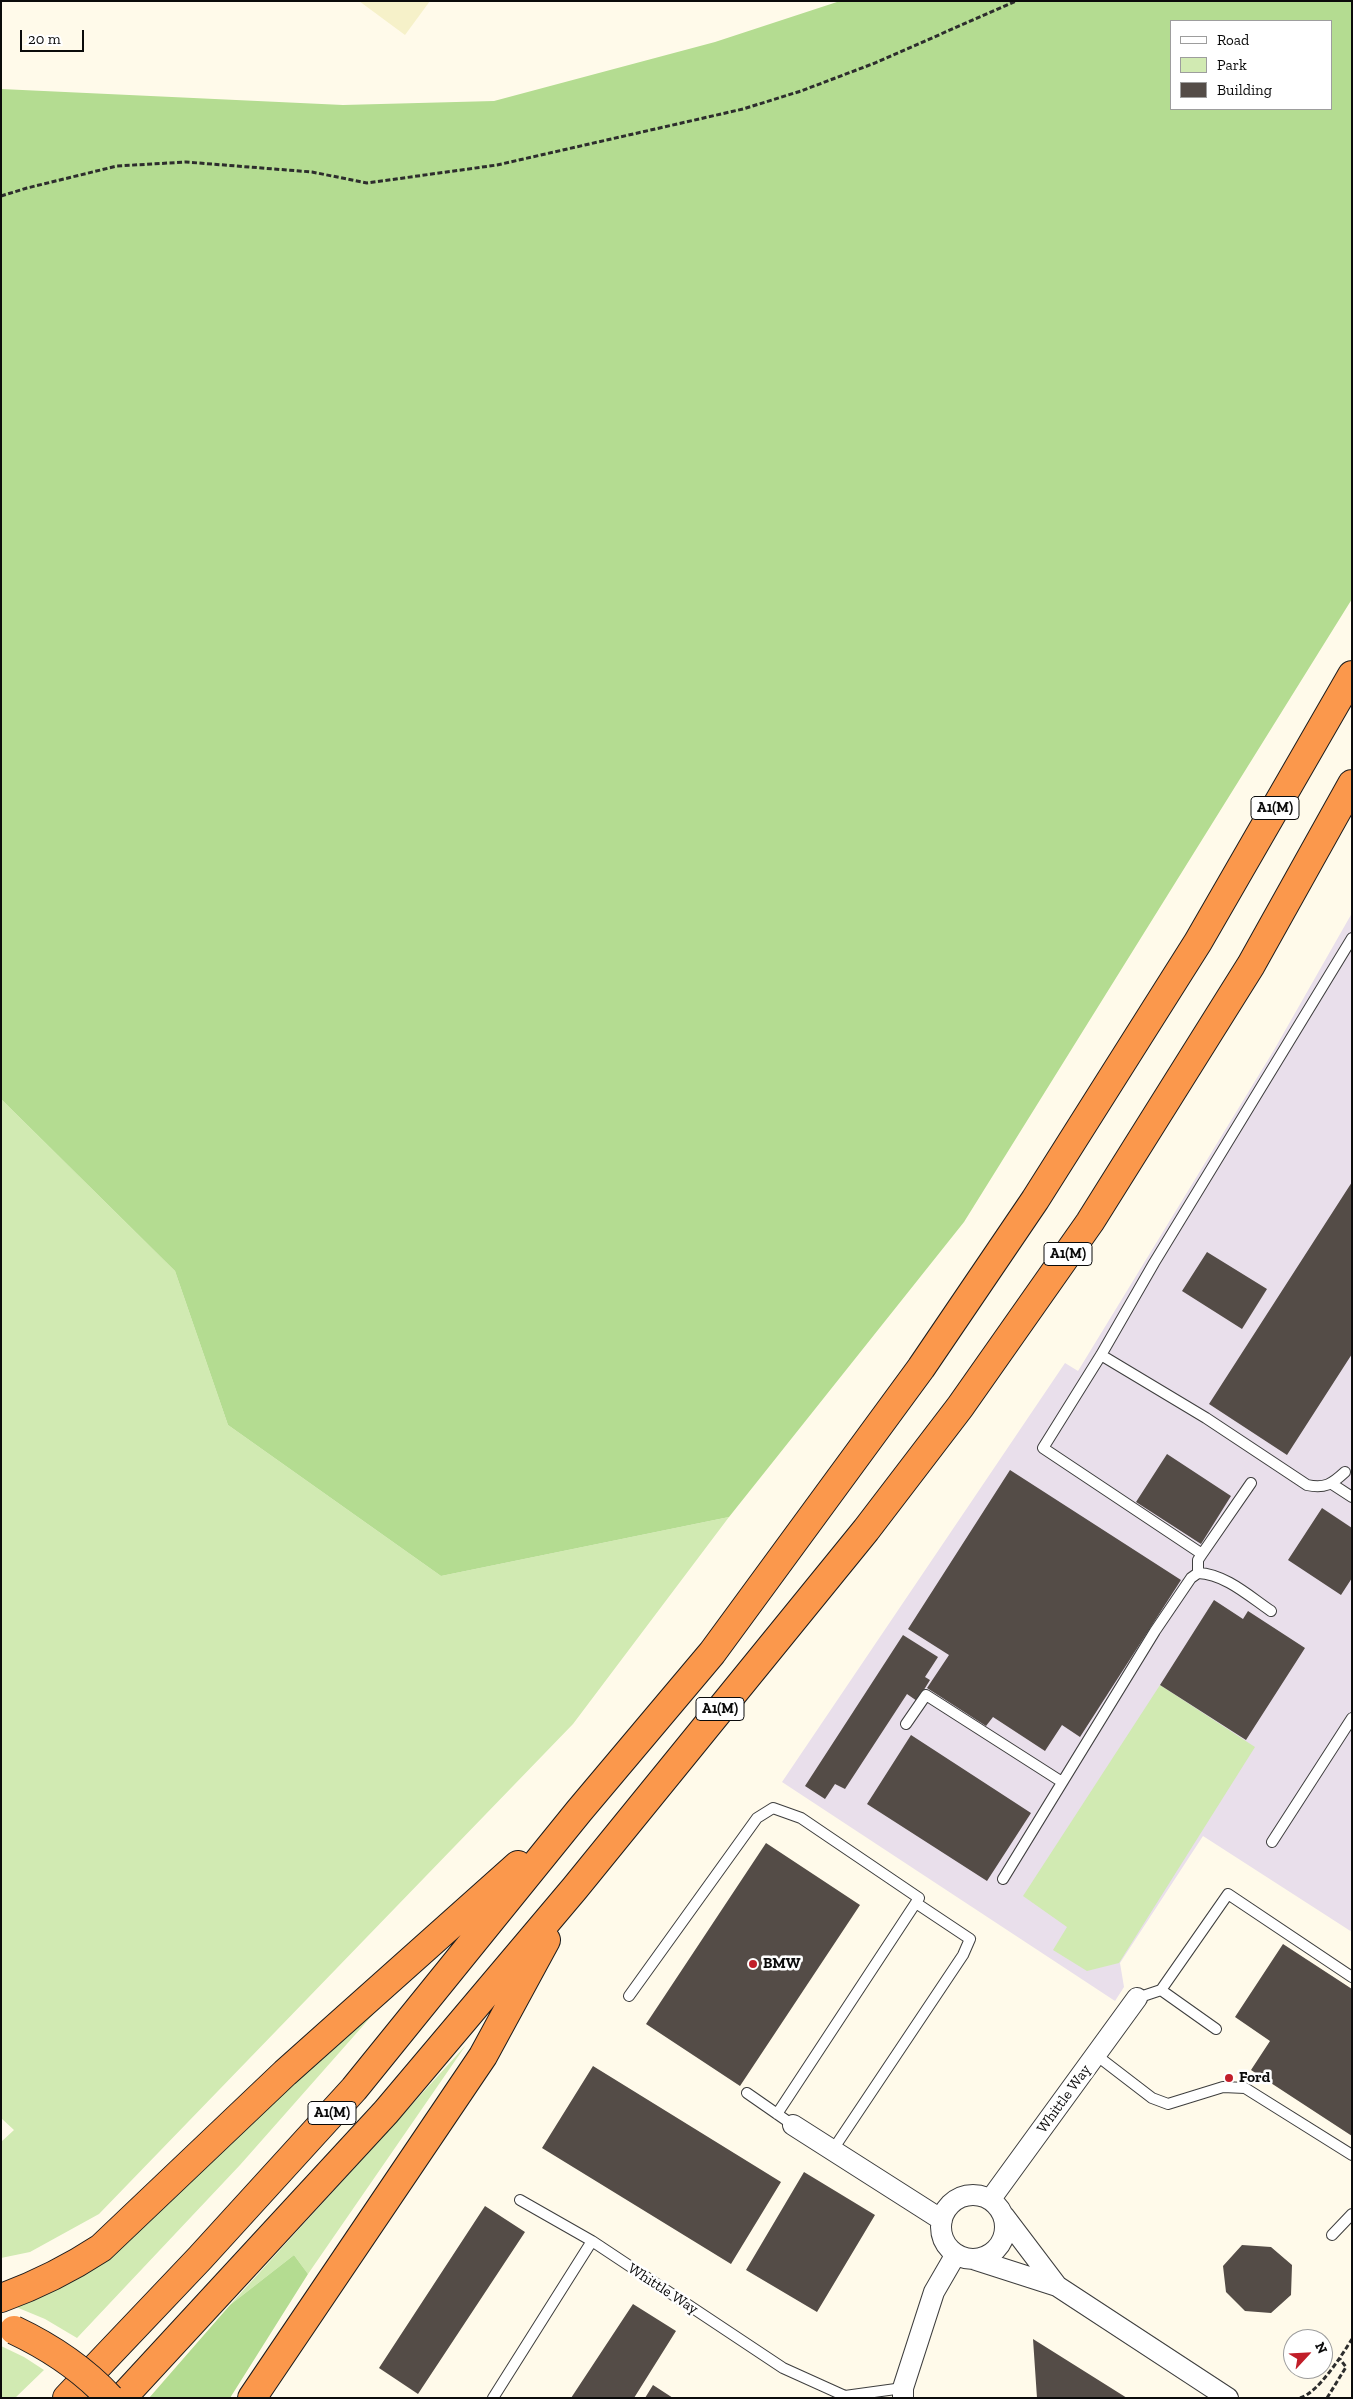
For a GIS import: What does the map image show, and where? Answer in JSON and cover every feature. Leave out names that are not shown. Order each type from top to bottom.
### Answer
[{"type":"highway","name":"A1(M)","points":[[67,2398],[200,2258],[354,2089],[578,1811],[712,1653],[921,1368],[1035,1200],[1198,942],[1352,674]]},
{"type":"highway","name":"A1(M)","points":[[122,2398],[386,2112],[574,1888],[866,1530],[960,1408],[1090,1222],[1251,965],[1352,784]]},
{"type":"highway","name":"A1(M)","points":[[1,2298],[52,2277],[101,2248],[285,2073],[578,1811]]},
{"type":"highway","name":"A1(M)","points":[[252,2398],[483,2056],[574,1888]]},
{"type":"highway","points":[[7,2328],[40,2342],[63,2357],[83,2372],[110,2398]]},
{"type":"street","name":"Whittle Way","points":[[990,2200],[1138,1998]]},
{"type":"street","points":[[785,2119],[942,2220]]},
{"type":"street","points":[[1057,2286],[998,2207],[990,2200],[971,2195],[961,2197],[952,2203],[942,2220],[944,2239],[965,2256],[1057,2286],[1228,2398]]},
{"type":"street","points":[[965,2256],[991,2254],[998,2248],[1004,2238],[1006,2227],[1004,2216]]},
{"type":"street","name":"Whittle Way","points":[[903,2393],[934,2292],[965,2256]]},
{"type":"lane","points":[[1202,1554],[1043,1448],[1352,938]]},
{"type":"lane","points":[[1101,1355],[1206,1418],[1307,1485],[1320,1488],[1332,1484],[1345,1472]]},
{"type":"lane","points":[[1198,1573],[1198,1560],[1252,1483]]},
{"type":"lane","points":[[1332,1484],[1352,1497]]},
{"type":"lane","points":[[1003,1879],[1155,1630],[1191,1578],[1198,1573],[1210,1574],[1271,1611]]},
{"type":"lane","points":[[906,1724],[926,1695],[1062,1782]]},
{"type":"lane","points":[[1272,1842],[1352,1718]]},
{"type":"lane","points":[[630,1996],[756,1818],[773,1808],[801,1818],[919,1898],[785,2119],[747,2094]]},
{"type":"lane","points":[[1138,1998],[1162,1990],[1228,1894],[1352,1977]]},
{"type":"lane","points":[[832,2151],[963,1955],[970,1939],[916,1903]]},
{"type":"lane","points":[[1162,1990],[1216,2029]]},
{"type":"lane","points":[[1096,2055],[1152,2098],[1168,2104],[1222,2086],[1245,2088],[1352,2155]]},
{"type":"lane","name":"Whittle Way","points":[[520,2200],[592,2242],[783,2368],[845,2396],[903,2393]]},
{"type":"lane","points":[[1332,2235],[1352,2214]]},
{"type":"lane","points":[[494,2398],[592,2242]]},
{"type":"path","points":[[1,196],[118,166],[176,162],[312,172],[367,183],[497,165],[744,110],[801,92],[875,63],[1016,1]]},
{"type":"path","points":[[1303,2397],[1340,2359],[1352,2339]]},
{"type":"path","points":[[1327,2398],[1346,2368],[1340,2359]]},
{"type":"shaded area","points":[[359,1],[430,1],[405,35]]},
{"type":"shaded area","points":[[1352,913],[1352,1932],[1203,1836],[1120,1963],[1124,1987],[1115,2001],[782,1782],[1065,1363],[1078,1371],[1274,1050]]},
{"type":"green space","points":[[840,1],[1352,1],[1352,599],[964,1222],[729,1517],[441,1576],[228,1425],[175,1271],[1,1099],[1,89],[343,105],[494,101],[715,42]]},
{"type":"green space","points":[[1,1099],[175,1271],[228,1425],[441,1576],[729,1517],[573,1724],[99,2214],[30,2252],[1,2258],[1,2142],[14,2130],[1,2118]]},
{"type":"green space","points":[[1160,1685],[1255,1747],[1119,1963],[1087,1971],[1053,1950],[1067,1927],[1023,1896]]},
{"type":"green space","points":[[422,1959],[240,2165],[77,2338],[45,2319],[16,2307]]},
{"type":"green space","points":[[466,2045],[308,2274],[294,2255],[230,2305]]},
{"type":"green space","points":[[294,2255],[308,2274],[230,2398],[149,2398],[230,2305]]},
{"type":"green space","points":[[1,2346],[24,2357],[44,2370],[15,2398],[1,2398]]},
{"type":"building","points":[[1352,1182],[1352,1354],[1287,1455],[1209,1404]]},
{"type":"building","points":[[1207,1252],[1267,1289],[1242,1329],[1182,1291]]},
{"type":"building","points":[[1167,1454],[1231,1496],[1201,1544],[1136,1502]]},
{"type":"building","points":[[1010,1470],[1181,1580],[1080,1737],[1062,1725],[1045,1751],[993,1717],[986,1726],[927,1688],[949,1655],[908,1629]]},
{"type":"building","points":[[1322,1508],[1352,1528],[1352,1578],[1341,1595],[1288,1560]]},
{"type":"building","points":[[1214,1600],[1243,1619],[1248,1611],[1305,1648],[1246,1740],[1160,1685]]},
{"type":"building","points":[[903,1635],[938,1657],[925,1677],[930,1680],[917,1701],[907,1694],[845,1789],[835,1784],[825,1799],[805,1786]]},
{"type":"building","points":[[911,1735],[1031,1813],[987,1881],[867,1804]]},
{"type":"building","name":"BMW","points":[[766,1843],[860,1905],[740,2086],[646,2024]]},
{"type":"building","points":[[1283,1944],[1352,1989],[1352,2136],[1251,2070],[1270,2041],[1235,2017]]},
{"type":"building","points":[[593,2066],[781,2182],[731,2264],[542,2148]]},
{"type":"building","points":[[804,2172],[875,2215],[817,2312],[746,2270]]},
{"type":"building","points":[[485,2206],[525,2232],[418,2394],[379,2368]]},
{"type":"building","points":[[1242,2245],[1271,2247],[1292,2265],[1291,2295],[1271,2313],[1245,2311],[1226,2292],[1223,2266]]},
{"type":"building","points":[[633,2304],[676,2331],[634,2398],[571,2398]]},
{"type":"building","points":[[1033,2339],[1127,2398],[1037,2398]]},
{"type":"building","points":[[653,2385],[673,2398],[645,2398]]},
{"type":"place","name":"BMW","points":[[753,1964]]},
{"type":"place","name":"Ford","points":[[1229,2078]]}]
